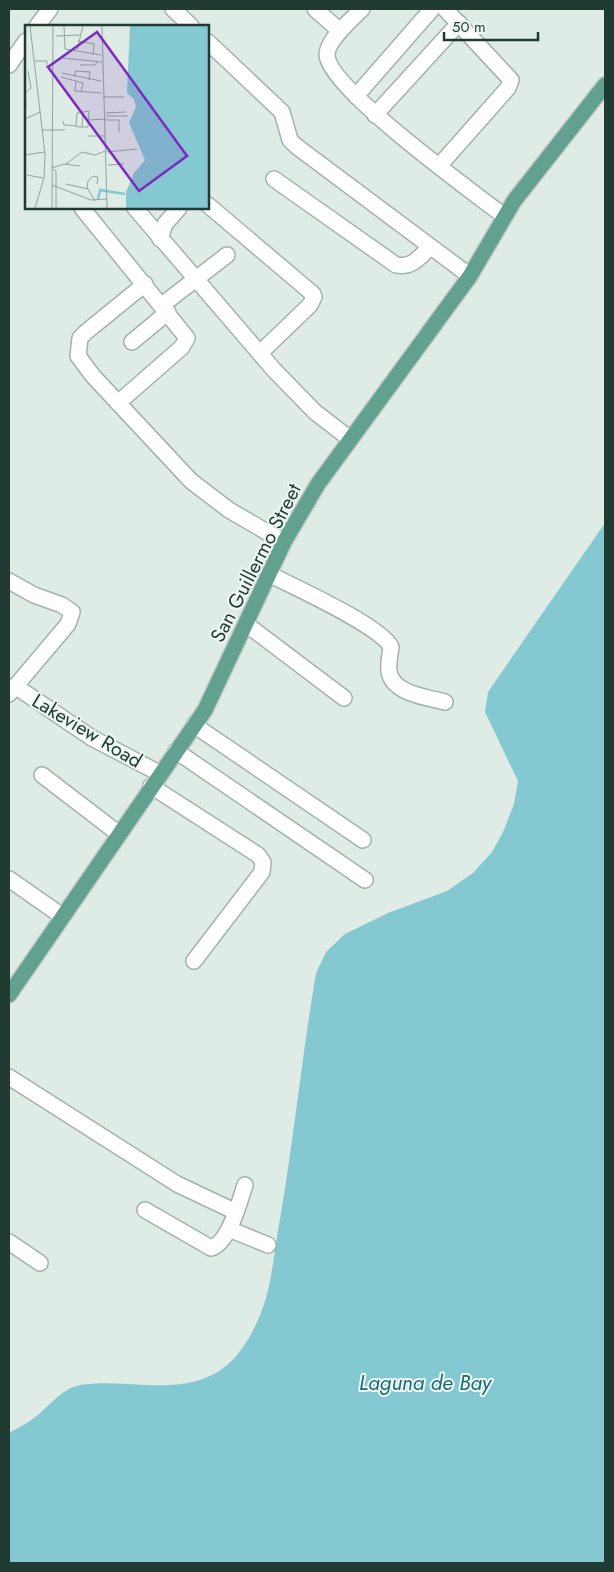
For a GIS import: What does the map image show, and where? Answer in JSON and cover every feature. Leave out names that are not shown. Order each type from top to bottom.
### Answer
[{"type":"main road","name":"San Guillermo Street","points":[[9,995],[159,773],[194,725],[214,692],[284,542],[302,509],[350,439],[470,276],[504,216],[605,86]]},
{"type":"street","points":[[38,25],[50,9]]},
{"type":"street","points":[[172,9],[190,25]]},
{"type":"street","points":[[315,9],[340,31]]},
{"type":"street","points":[[362,9],[340,31],[327,56],[340,78],[375,115],[504,216]]},
{"type":"street","points":[[356,96],[432,9]]},
{"type":"street","points":[[439,166],[511,84],[511,80],[489,54],[446,9]]},
{"type":"street","points":[[375,115],[459,23]]},
{"type":"street","points":[[9,65],[25,42]]},
{"type":"street","points":[[209,43],[282,112],[290,140],[296,146],[470,276]]},
{"type":"street","points":[[274,179],[396,265],[406,267],[413,264],[430,247]]},
{"type":"street","points":[[209,206],[313,294],[314,297],[310,305],[260,353]]},
{"type":"street","points":[[83,209],[186,335],[186,341],[182,348],[118,403]]},
{"type":"street","points":[[136,209],[296,394],[350,439]]},
{"type":"street","points":[[160,239],[165,224],[178,209]]},
{"type":"street","points":[[132,342],[196,278],[227,255]]},
{"type":"street","points":[[145,284],[80,338],[77,348],[78,356],[82,363],[173,462],[211,497],[284,542]]},
{"type":"street","points":[[269,574],[352,618],[383,637],[391,647],[389,670],[391,678],[396,684],[406,691],[445,702]]},
{"type":"street","points":[[9,583],[34,595],[62,604],[72,612],[68,624],[12,690]]},
{"type":"street","points":[[246,624],[344,698]]},
{"type":"street","name":"Lakeview Road","points":[[12,690],[92,738],[159,773]]},
{"type":"street","points":[[194,725],[363,840]]},
{"type":"street","points":[[176,751],[365,880]]},
{"type":"street","points":[[42,775],[119,834]]},
{"type":"street","points":[[151,786],[258,855],[263,862],[262,872],[194,961]]},
{"type":"street","points":[[9,879],[62,916]]},
{"type":"street","points":[[9,1077],[190,1192],[236,1212]]},
{"type":"street","points":[[145,1210],[210,1248],[216,1247],[229,1229],[245,1186]]},
{"type":"street","points":[[229,1229],[268,1245]]},
{"type":"street","points":[[9,1242],[40,1263]]},
{"type":"water","name":"Laguna de Bay","points":[[605,523],[605,1563],[9,1563],[9,1433],[35,1418],[62,1393],[80,1385],[114,1383],[165,1385],[198,1381],[224,1368],[247,1341],[263,1308],[270,1279],[290,1158],[316,973],[326,952],[345,934],[388,913],[447,891],[473,873],[492,852],[503,832],[514,804],[518,781],[485,712],[488,692]]}]
